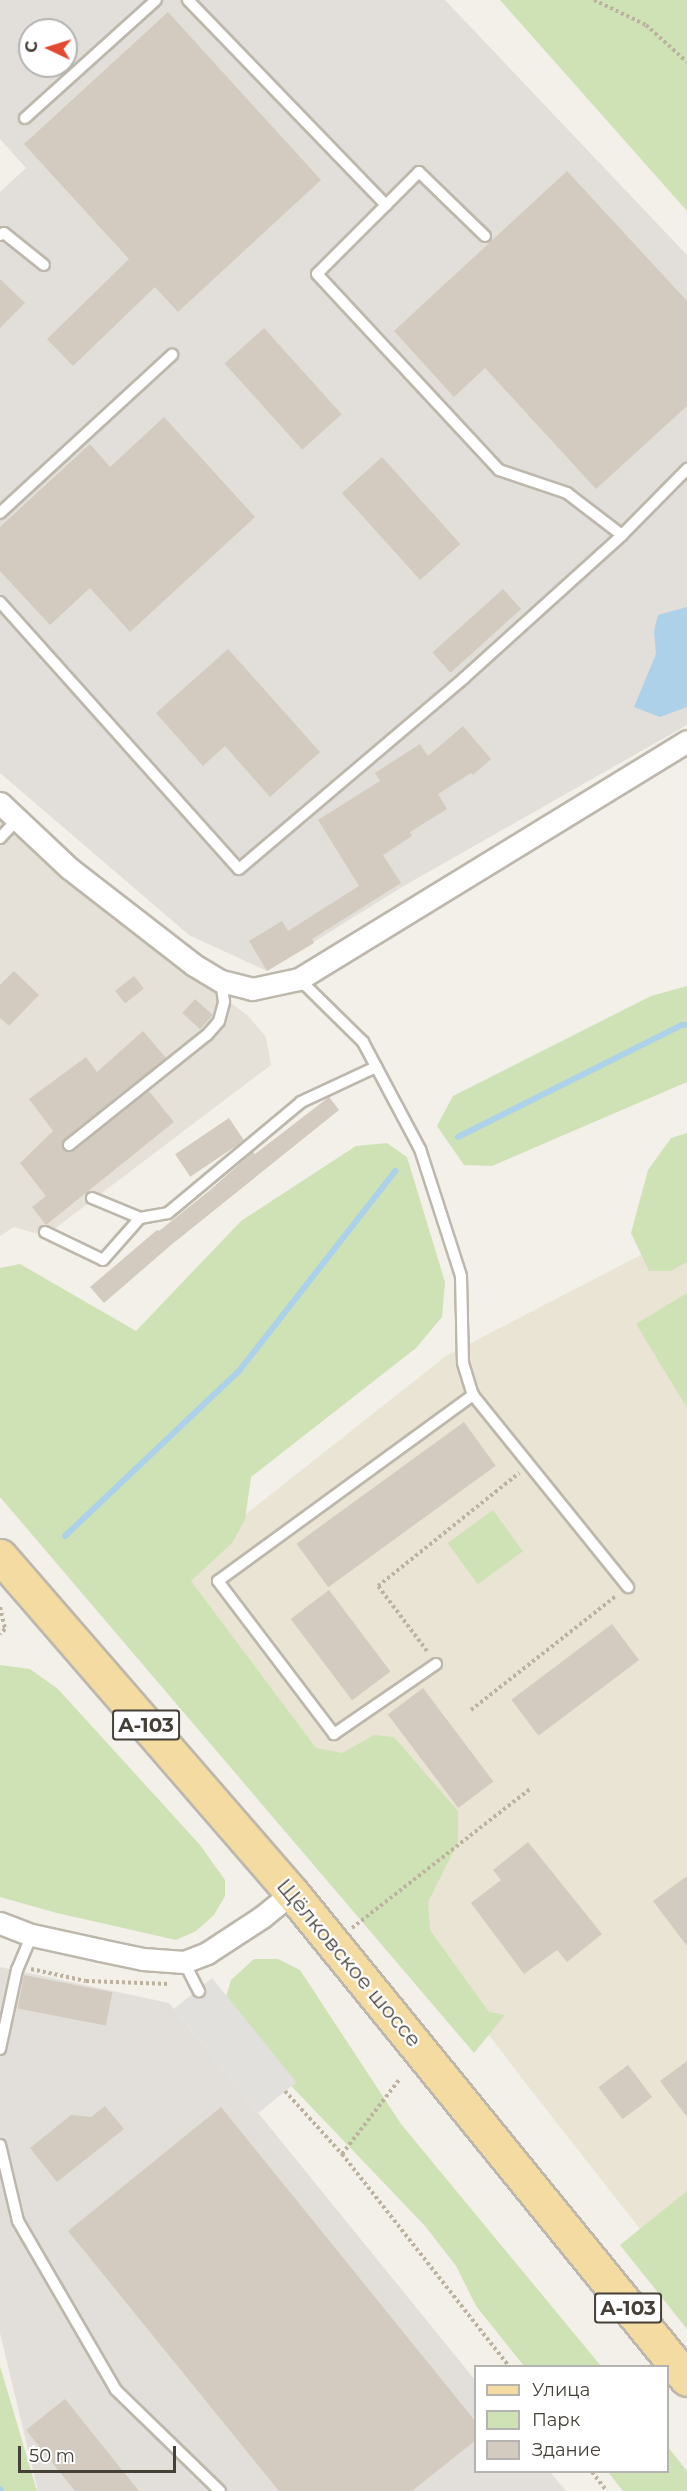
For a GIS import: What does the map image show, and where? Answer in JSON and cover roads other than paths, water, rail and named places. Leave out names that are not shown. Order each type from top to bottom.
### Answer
[{"type":"main road","name":"Щёлковское шоссе","points":[[0,1556],[292,1893],[687,2379]]},
{"type":"street","points":[[0,803],[69,868],[194,965],[221,981],[252,989],[299,979],[687,741]]},
{"type":"street","points":[[0,1923],[32,1935],[143,1959],[184,1962],[207,1953],[262,1917],[292,1893]]},
{"type":"lane","points":[[25,118],[156,0]]},
{"type":"lane","points":[[188,0],[386,205]]},
{"type":"lane","points":[[485,236],[419,172],[317,274],[499,470],[567,493],[622,535]]},
{"type":"lane","points":[[0,235],[4,233],[44,265]]},
{"type":"lane","points":[[0,513],[172,355]]},
{"type":"lane","points":[[0,602],[239,869],[464,678],[622,535],[687,469]]},
{"type":"lane","points":[[0,838],[17,820]]},
{"type":"lane","points":[[299,979],[363,1042],[420,1149],[460,1276],[463,1363],[473,1395],[628,1587]]},
{"type":"lane","points":[[69,1145],[207,1035],[219,1021],[224,1002],[221,981]]},
{"type":"lane","points":[[92,1198],[140,1218],[168,1213],[301,1102],[376,1067]]},
{"type":"lane","points":[[45,1232],[103,1260],[140,1218]]},
{"type":"lane","points":[[436,1664],[334,1734],[218,1581],[473,1395]]},
{"type":"lane","points":[[0,2049],[19,1966],[32,1935]]},
{"type":"lane","points":[[184,1962],[197,1988]]},
{"type":"lane","points":[[0,2145],[18,2221],[116,2390],[220,2491]]},
{"type":"water","points":[[687,607],[687,707],[660,717],[634,707],[656,654],[654,631],[658,615]]},
{"type":"waterway","points":[[458,1137],[682,1025],[687,1025]]},
{"type":"waterway","points":[[65,1536],[239,1371],[395,1171]]}]
